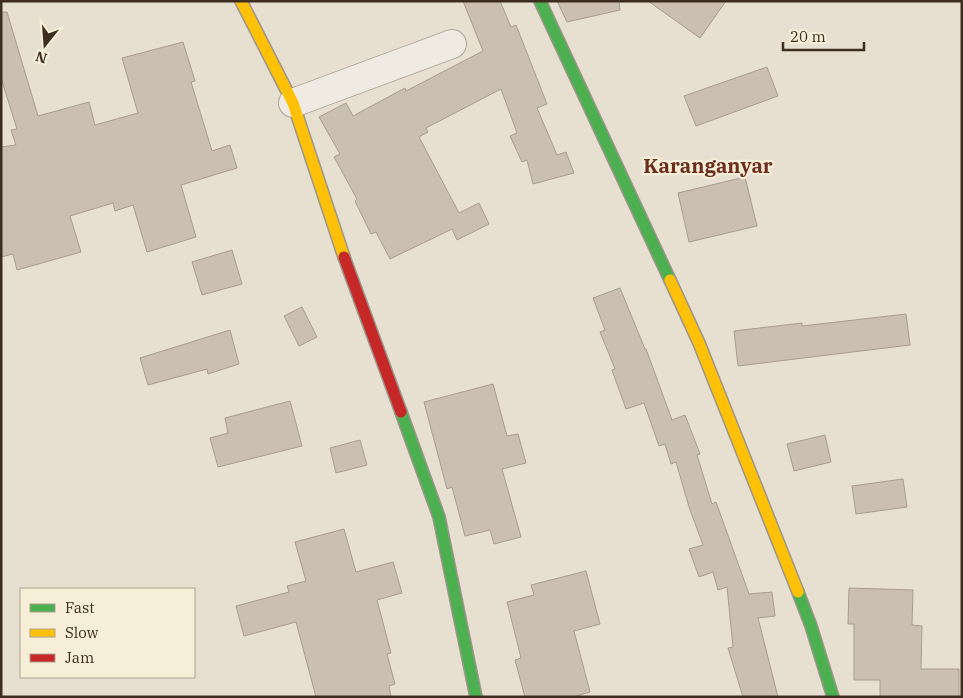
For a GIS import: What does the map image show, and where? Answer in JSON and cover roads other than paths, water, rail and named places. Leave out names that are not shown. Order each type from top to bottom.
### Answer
[{"type":"street","points":[[241,1],[293,103],[351,277],[439,517],[476,697]]},
{"type":"street","points":[[540,1],[606,148],[699,343],[811,626],[833,697]]},
{"type":"street","points":[[293,103],[452,44]]},
{"type":"district","name":"Karanganyar","points":[[708,165]]}]
